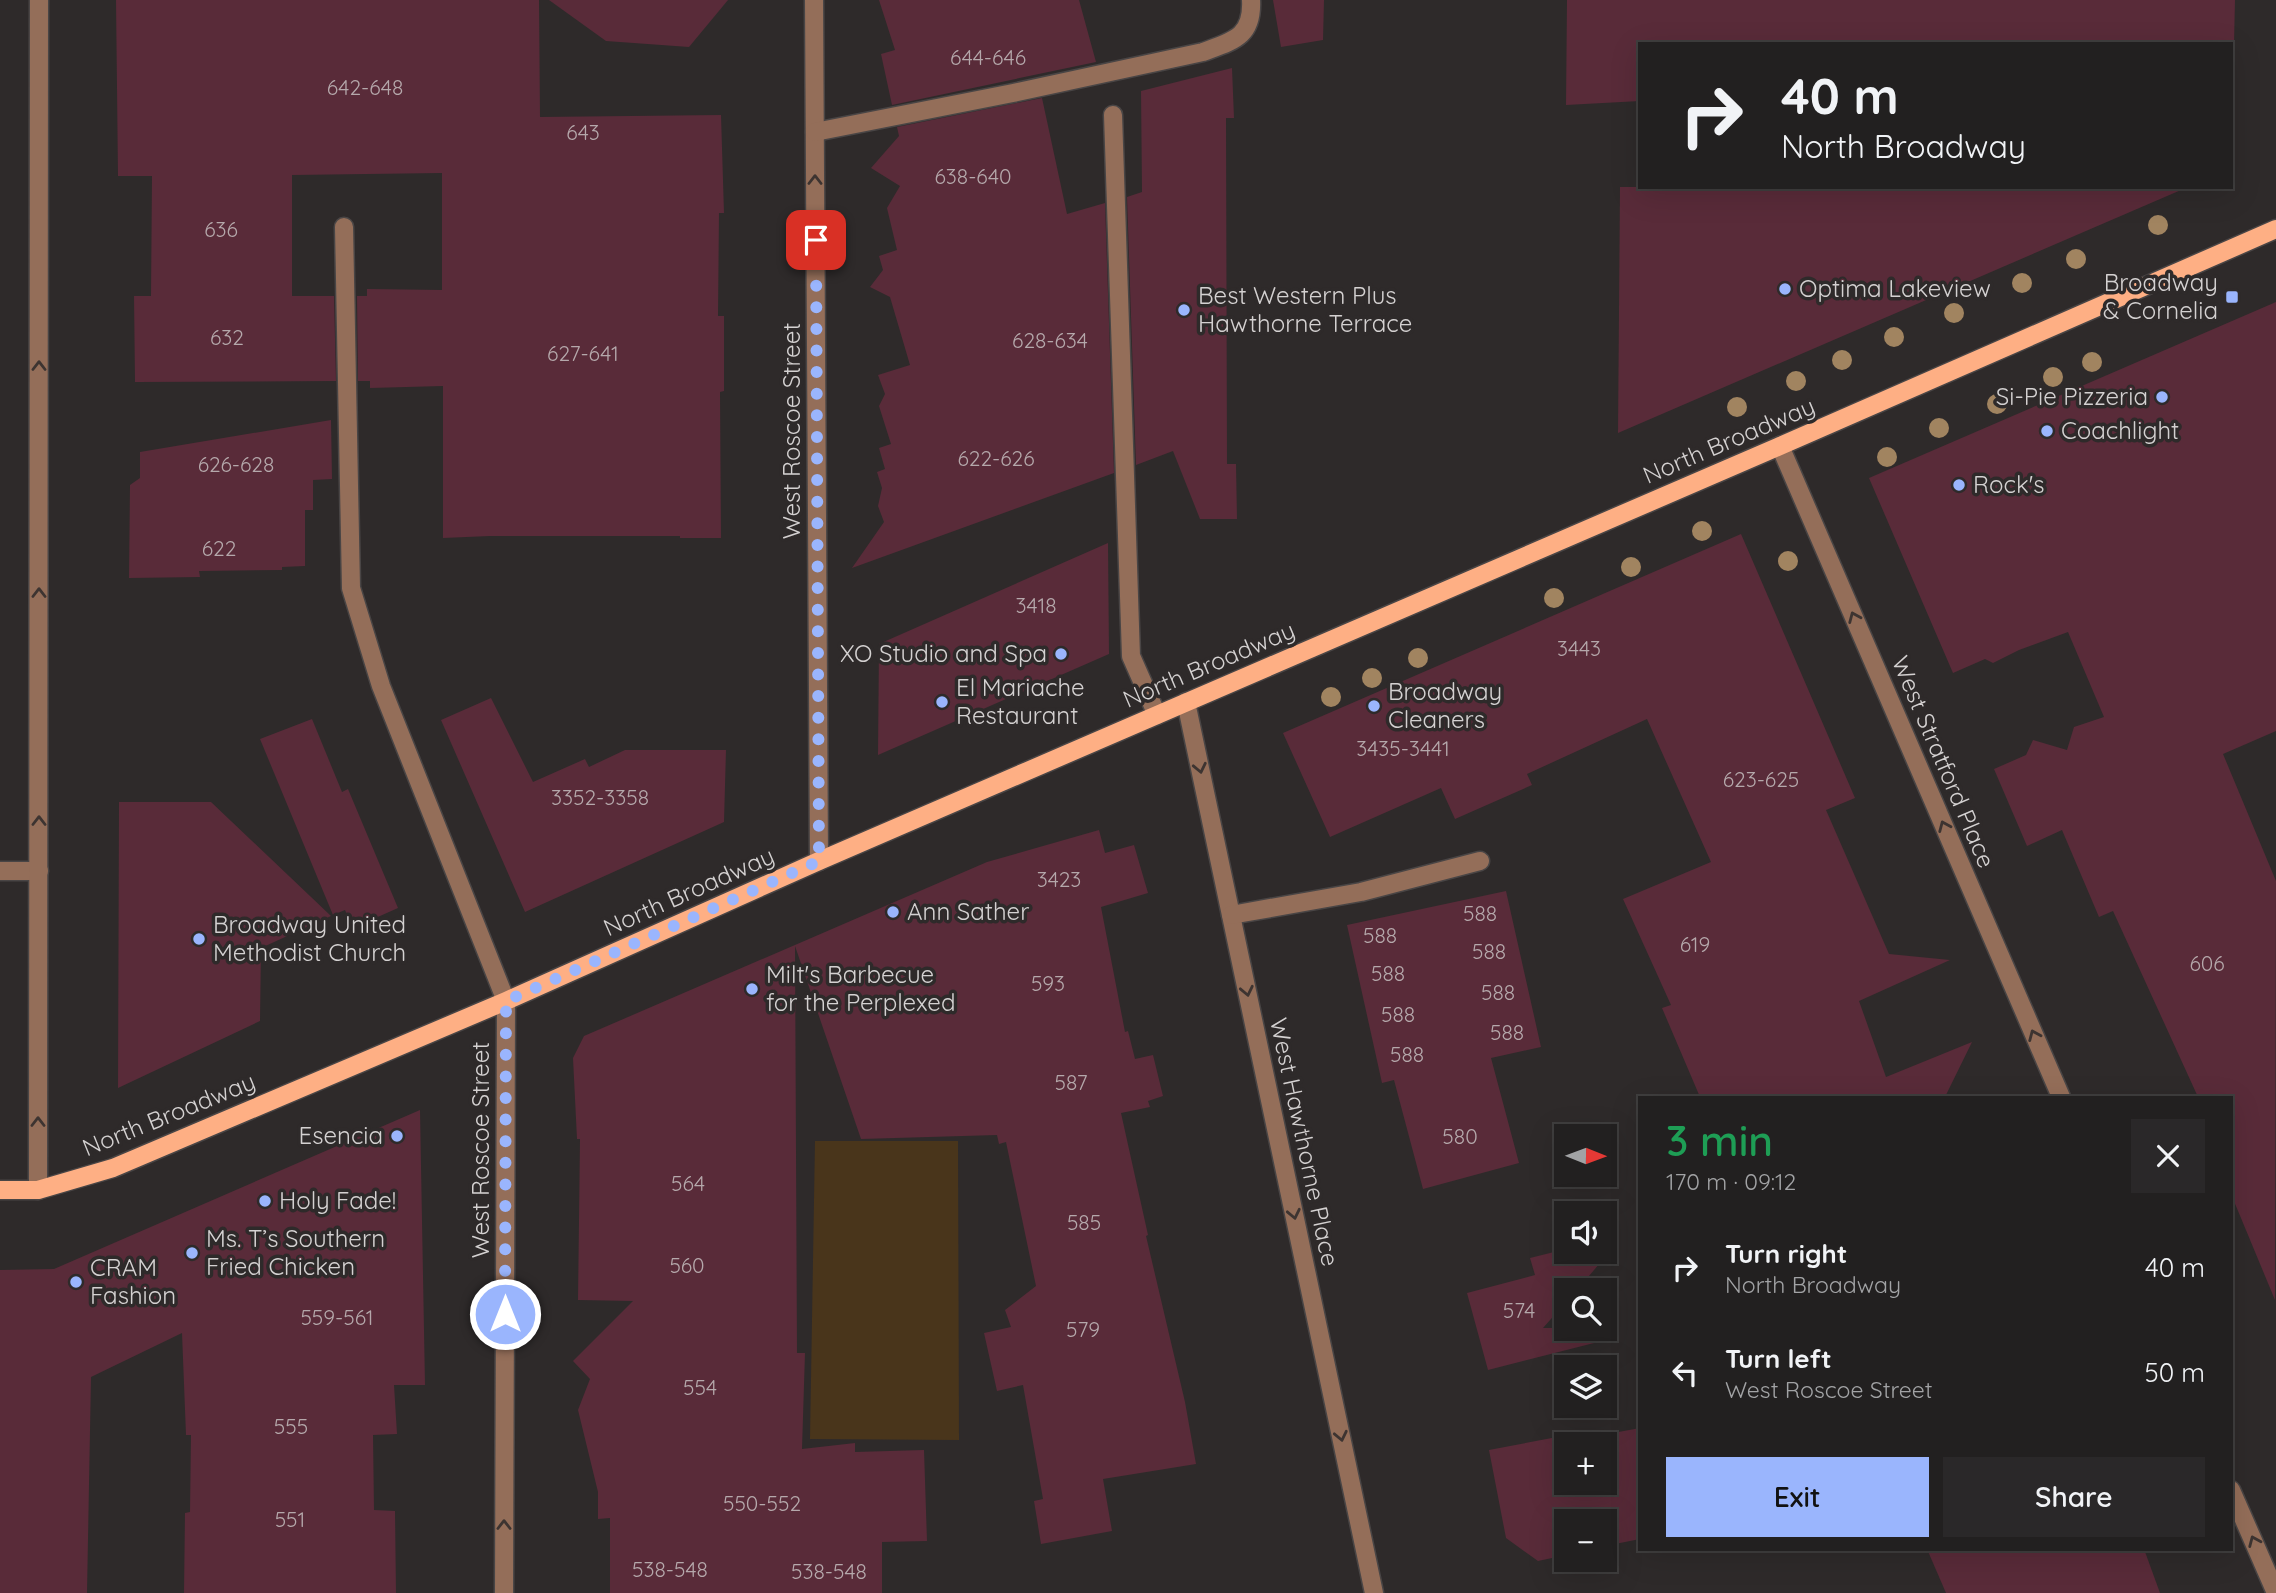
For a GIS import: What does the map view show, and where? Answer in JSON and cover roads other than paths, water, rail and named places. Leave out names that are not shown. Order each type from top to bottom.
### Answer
[{"type":"main road","name":"North Broadway","points":[[0,1190],[38,1190],[131,1160],[506,1001],[819,861],[2276,229]]},
{"type":"street","points":[[38,1190],[39,0]]},
{"type":"street","name":"West Roscoe Street","points":[[814,0],[819,861]]},
{"type":"street","points":[[815,132],[1013,93],[1203,51],[1242,35],[1250,24],[1251,0]]},
{"type":"street","points":[[1113,115],[1131,656],[1157,715]]},
{"type":"street","points":[[344,227],[351,588],[381,686],[506,1001]]},
{"type":"street","name":"West Stratford Place","points":[[1780,446],[2062,1096]]},
{"type":"street","name":"West Hawthorne Place","points":[[1186,702],[1374,1593]]},
{"type":"street","points":[[1231,915],[1361,891],[1480,861]]},
{"type":"street","points":[[0,871],[38,871]]},
{"type":"street","name":"West Roscoe Street","points":[[504,1593],[506,1001]]},
{"type":"street","points":[[2233,1495],[2276,1593]]},
{"type":"place","name":"Optima Lakeview","points":[[1785,289]]},
{"type":"place","name":"Broadway & Cornelia","points":[[2232,297]]},
{"type":"place","name":"Best Western Plus Hawthorne Terrace","points":[[1184,310]]},
{"type":"place","name":"Si-Pie Pizzeria","points":[[2162,397]]},
{"type":"place","name":"Coachlight","points":[[2047,431]]},
{"type":"place","name":"Rock's","points":[[1959,485]]},
{"type":"place","name":"XO Studio and Spa","points":[[1061,654]]},
{"type":"place","name":"El Mariache Restaurant","points":[[942,702]]},
{"type":"place","name":"Broadway Cleaners","points":[[1374,706]]},
{"type":"place","name":"Ann Sather","points":[[893,912]]},
{"type":"place","name":"Broadway United Methodist Church","points":[[199,939]]},
{"type":"place","name":"Milt's Barbecue for the Perplexed","points":[[752,989]]},
{"type":"place","name":"Esencia","points":[[397,1136]]},
{"type":"place","name":"Holy Fade!","points":[[265,1201]]},
{"type":"place","name":"Ms. T’s Southern Fried Chicken","points":[[192,1253]]},
{"type":"place","name":"CRAM Fashion","points":[[76,1282]]}]
